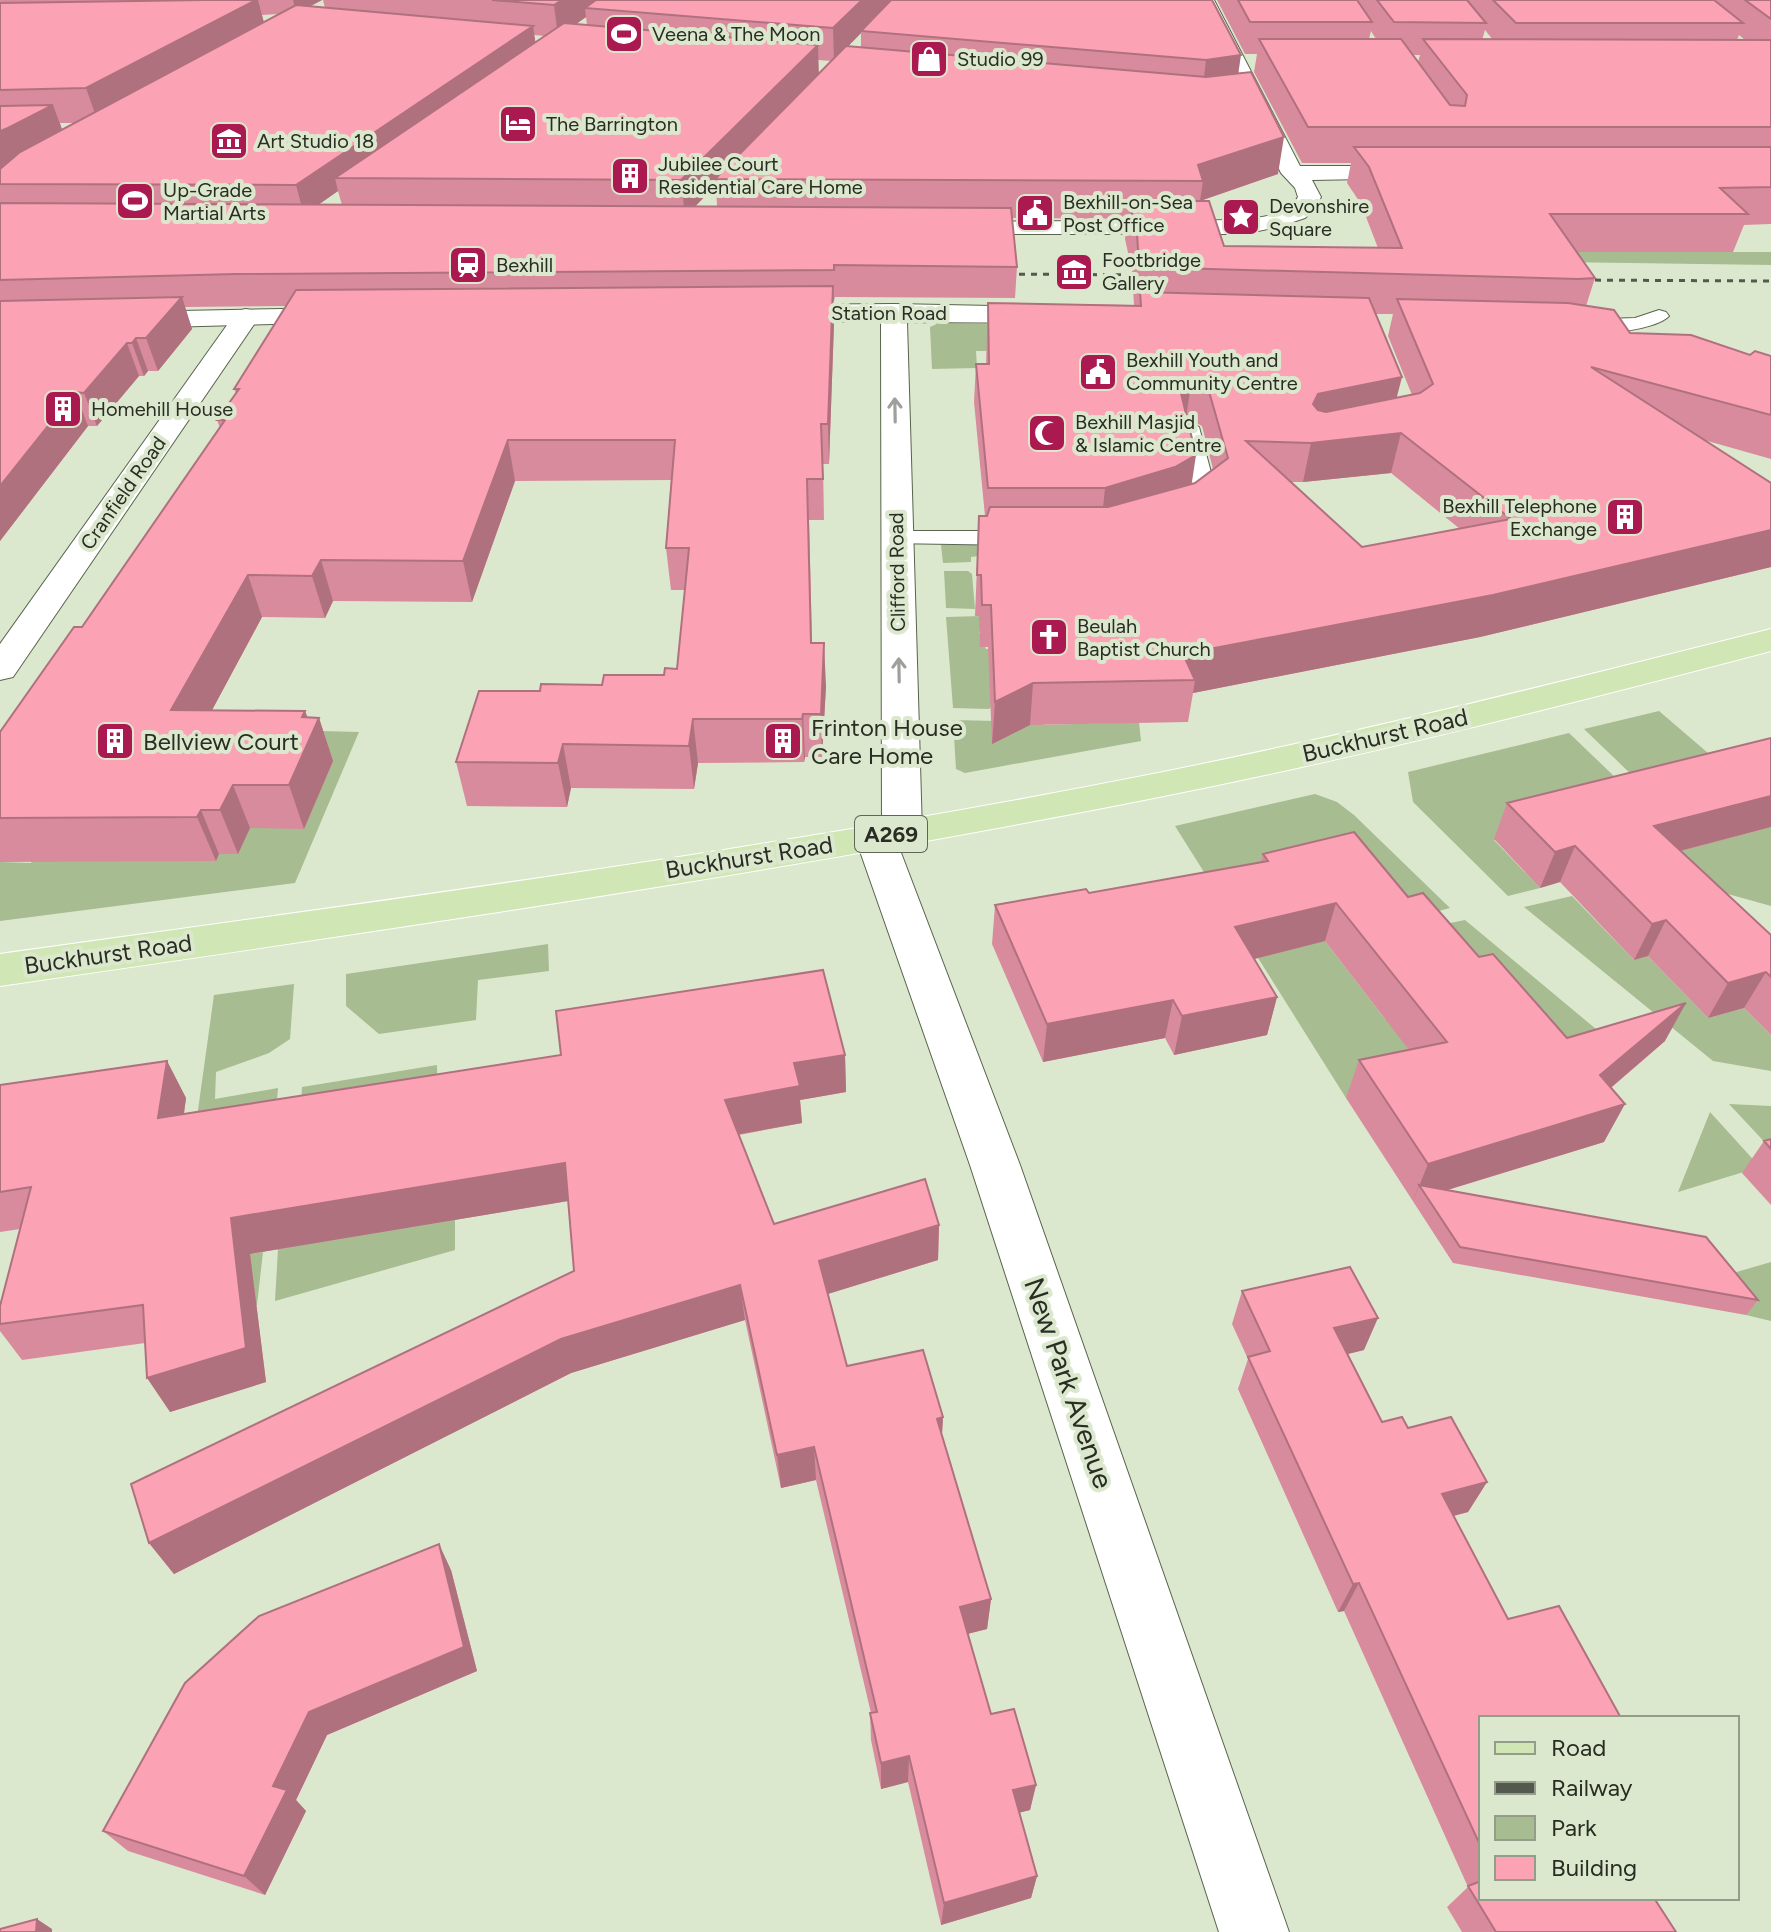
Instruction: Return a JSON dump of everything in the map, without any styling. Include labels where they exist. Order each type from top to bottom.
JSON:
[{"type":"main road","name":"Buckhurst Road","points":[[0,970],[340,921],[888,834],[1324,750],[1771,640]]},
{"type":"street","points":[[934,229],[1243,227],[1287,219],[1302,212],[1308,203],[1307,188],[1292,173],[1244,97],[1236,63],[1205,0]]},
{"type":"street","points":[[1236,63],[1262,64]]},
{"type":"street","points":[[1292,173],[1435,173]]},
{"type":"street","name":"Station Road","points":[[752,314],[894,312],[1078,316]]},
{"type":"street","name":"Clifford Road","points":[[888,834],[897,538],[894,312]]},
{"type":"street","points":[[108,320],[367,316]]},
{"type":"street","name":"Cranfield Road","points":[[0,669],[246,317]]},
{"type":"street","points":[[1557,329],[1596,333],[1646,344]]},
{"type":"street","name":"New Park Avenue","points":[[888,834],[995,1165],[1254,1932]]},
{"type":"lane","points":[[1557,329],[1589,323],[1638,324],[1659,316]]},
{"type":"lane","points":[[1164,520],[1206,499],[1188,427]]},
{"type":"lane","points":[[897,538],[1055,538]]},
{"type":"green space","points":[[1570,252],[1771,252],[1771,265],[1480,261]]},
{"type":"green space","points":[[939,323],[1017,325],[1018,351],[976,351],[977,368],[932,369],[930,327]]},
{"type":"green space","points":[[941,545],[1064,545],[971,557],[971,562],[943,563]]},
{"type":"green space","points":[[944,571],[968,571],[972,574],[975,609],[946,608]]},
{"type":"green space","points":[[982,616],[983,629],[979,632],[986,649],[990,649],[993,705],[989,709],[953,708],[946,617]]},
{"type":"green space","points":[[1659,711],[1771,807],[1656,798],[1584,729]]},
{"type":"green space","points":[[953,720],[1042,722],[1043,725],[1139,722],[1141,741],[965,773],[956,769]]},
{"type":"green space","points":[[203,728],[359,732],[295,883],[0,921],[0,862],[31,863],[38,851]]},
{"type":"green space","points":[[1569,733],[1641,802],[1494,840],[1540,888],[1508,896],[1413,802],[1408,772]]},
{"type":"green space","points":[[1315,794],[1337,802],[1354,815],[1450,908],[1325,941],[1385,1019],[1397,1016],[1448,1082],[1346,1098],[1175,826]]},
{"type":"green space","points":[[1771,827],[1771,906],[1624,865]]},
{"type":"green space","points":[[1572,896],[1634,960],[1648,956],[1708,1018],[1744,1008],[1771,1035],[1771,1071],[1713,1061],[1524,907]]},
{"type":"green space","points":[[1465,920],[1608,1039],[1532,1056],[1410,931]]},
{"type":"green space","points":[[548,944],[549,971],[478,980],[476,1020],[379,1034],[346,1006],[346,974]]},
{"type":"green space","points":[[294,984],[290,1039],[269,1053],[216,1072],[215,1099],[278,1088],[274,1139],[190,1264],[263,1252],[257,1305],[168,1326],[214,995]]},
{"type":"green space","points":[[437,1065],[438,1113],[299,1136],[302,1087]]},
{"type":"green space","points":[[1729,1104],[1771,1106],[1771,1149]]},
{"type":"green space","points":[[1710,1112],[1760,1167],[1678,1192]]},
{"type":"green space","points":[[455,1219],[455,1250],[275,1301],[278,1249]]},
{"type":"green space","points":[[1771,1262],[1771,1321],[1746,1315],[1716,1278]]},
{"type":"building","points":[[256,0],[86,88],[0,90],[0,3]]},
{"type":"building","points":[[492,0],[562,0],[554,5]]},
{"type":"building","points":[[596,0],[862,0],[833,28],[585,8]]},
{"type":"building","points":[[891,0],[1212,0],[1241,55],[1206,60],[861,31]]},
{"type":"building","points":[[1238,0],[1357,0],[1372,22],[1250,22]]},
{"type":"building","points":[[1377,0],[1467,0],[1486,23],[1394,22]]},
{"type":"building","points":[[1493,0],[1714,0],[1743,23],[1516,23]]},
{"type":"building","points":[[1745,0],[1771,0],[1771,19]]},
{"type":"building","points":[[296,5],[533,26],[296,185],[0,184],[0,169],[20,152]]},
{"type":"building","points":[[564,23],[818,45],[681,180],[335,178]]},
{"type":"building","points":[[1259,39],[1401,39],[1450,105],[1465,106],[1467,95],[1423,39],[1771,40],[1771,127],[1308,127]]},
{"type":"building","points":[[846,46],[1206,77],[1251,72],[1284,137],[1198,165],[1203,181],[715,179]]},
{"type":"building","points":[[53,105],[8,128],[0,131],[0,106]]},
{"type":"building","points":[[1354,147],[1771,147],[1771,187],[1720,188],[1748,214],[1550,214],[1595,278],[1139,267],[1137,233],[1129,201],[1209,201],[1224,246],[1402,248],[1369,167]]},
{"type":"building","points":[[0,203],[1011,208],[1017,267],[834,265],[834,270],[236,274],[0,280]]},
{"type":"building","points":[[833,286],[828,424],[821,424],[823,479],[807,479],[811,643],[824,643],[821,714],[803,714],[802,719],[693,719],[689,746],[563,744],[558,763],[456,762],[479,691],[540,691],[541,684],[602,685],[604,675],[664,675],[665,668],[677,669],[689,548],[666,548],[675,440],[508,440],[463,561],[321,560],[312,576],[248,575],[171,710],[305,711],[302,717],[319,718],[289,785],[233,785],[220,810],[201,810],[197,817],[0,818],[0,732],[74,627],[82,627],[225,420],[217,420],[239,389],[234,389],[296,290]]},
{"type":"building","points":[[1140,292],[1369,298],[1402,377],[1318,394],[1313,404],[1318,410],[1326,412],[1420,393],[1433,384],[1397,299],[1568,303],[1614,310],[1630,333],[1691,335],[1750,355],[1755,351],[1771,356],[1771,415],[1591,367],[1771,483],[1771,530],[1493,595],[1183,654],[1195,680],[1033,683],[995,702],[991,605],[982,605],[981,575],[977,575],[979,516],[987,516],[990,507],[1108,507],[1195,483],[1228,458],[1208,388],[1192,379],[1180,389],[1196,455],[1175,467],[1105,488],[988,488],[976,364],[989,364],[988,303],[1141,306]],"holes":[[[1401,433],[1511,519],[1362,547],[1246,441],[1311,443]]]},
{"type":"building","points":[[182,297],[146,338],[136,338],[132,343],[127,343],[84,393],[75,392],[0,486],[0,301]]},
{"type":"building","points":[[1771,738],[1771,796],[1654,826],[1771,935],[1771,977],[1766,972],[1728,983],[1666,920],[1652,924],[1575,846],[1555,852],[1507,803]]},
{"type":"building","points":[[1354,832],[1408,897],[1423,893],[1479,957],[1493,954],[1567,1038],[1686,1003],[1600,1075],[1625,1104],[1428,1164],[1359,1060],[1447,1042],[1336,903],[1235,927],[1277,997],[1182,1016],[1173,1000],[1047,1024],[995,905],[1086,889],[1089,893],[1268,861],[1263,854]]},
{"type":"building","points":[[823,970],[845,1055],[794,1063],[800,1086],[725,1100],[774,1224],[925,1179],[939,1225],[819,1261],[847,1366],[923,1350],[943,1417],[937,1419],[991,1599],[960,1607],[991,1714],[1014,1709],[1036,1785],[1013,1790],[1037,1876],[944,1903],[909,1756],[881,1763],[870,1713],[877,1712],[814,1447],[777,1455],[740,1285],[561,1339],[149,1543],[131,1484],[574,1271],[565,1163],[231,1218],[246,1348],[147,1378],[143,1305],[0,1324],[0,1306],[31,1187],[0,1192],[0,1085],[167,1061],[158,1118],[561,1055],[556,1011]]},
{"type":"building","points":[[1419,1185],[1706,1237],[1758,1300],[1460,1247]]},
{"type":"building","points":[[1350,1267],[1378,1318],[1334,1328],[1382,1422],[1402,1417],[1408,1428],[1451,1417],[1487,1482],[1442,1494],[1508,1619],[1559,1606],[1620,1716],[1479,1716],[1479,1843],[1359,1583],[1353,1584],[1248,1357],[1270,1351],[1242,1291]]},
{"type":"building","points":[[439,1544],[464,1647],[309,1712],[273,1786],[287,1790],[244,1876],[103,1831],[185,1683],[259,1616]]},
{"type":"building","points":[[1479,1882],[1479,1900],[1655,1900],[1676,1932],[1496,1932],[1468,1886]]},
{"type":"building","points":[[37,1919],[36,1932],[0,1932],[0,1929]]},
{"type":"railway","points":[[995,274],[1155,275]]},
{"type":"railway","points":[[1571,280],[1771,281]]},
{"type":"place","name":"Veena & The Moon","points":[[624,34]]},
{"type":"place","name":"Studio 99","points":[[929,59]]},
{"type":"place","name":"The Barrington","points":[[518,124]]},
{"type":"place","name":"Art Studio 18","points":[[229,141]]},
{"type":"place","name":"Jubilee Court Residential Care Home","points":[[630,176]]},
{"type":"place","name":"Up-Grade Martial Arts","points":[[135,201]]},
{"type":"place","name":"Bexhill-on-Sea Post Office","points":[[1035,213]]},
{"type":"place","name":"Devonshire Square","points":[[1241,217]]},
{"type":"place","name":"Bexhill","points":[[468,265]]},
{"type":"place","name":"Footbridge Gallery","points":[[1074,272]]},
{"type":"place","name":"Bexhill Youth and Community Centre","points":[[1098,372]]},
{"type":"place","name":"Homehill House","points":[[63,409]]},
{"type":"place","name":"Bexhill Masjid & Islamic Centre","points":[[1047,433]]},
{"type":"place","name":"Bexhill Telephone Exchange","points":[[1625,517]]},
{"type":"place","name":"Beulah Baptist Church","points":[[1049,637]]},
{"type":"place","name":"Bellview Court","points":[[115,741]]},
{"type":"place","name":"Frinton House Care Home","points":[[783,741]]}]
